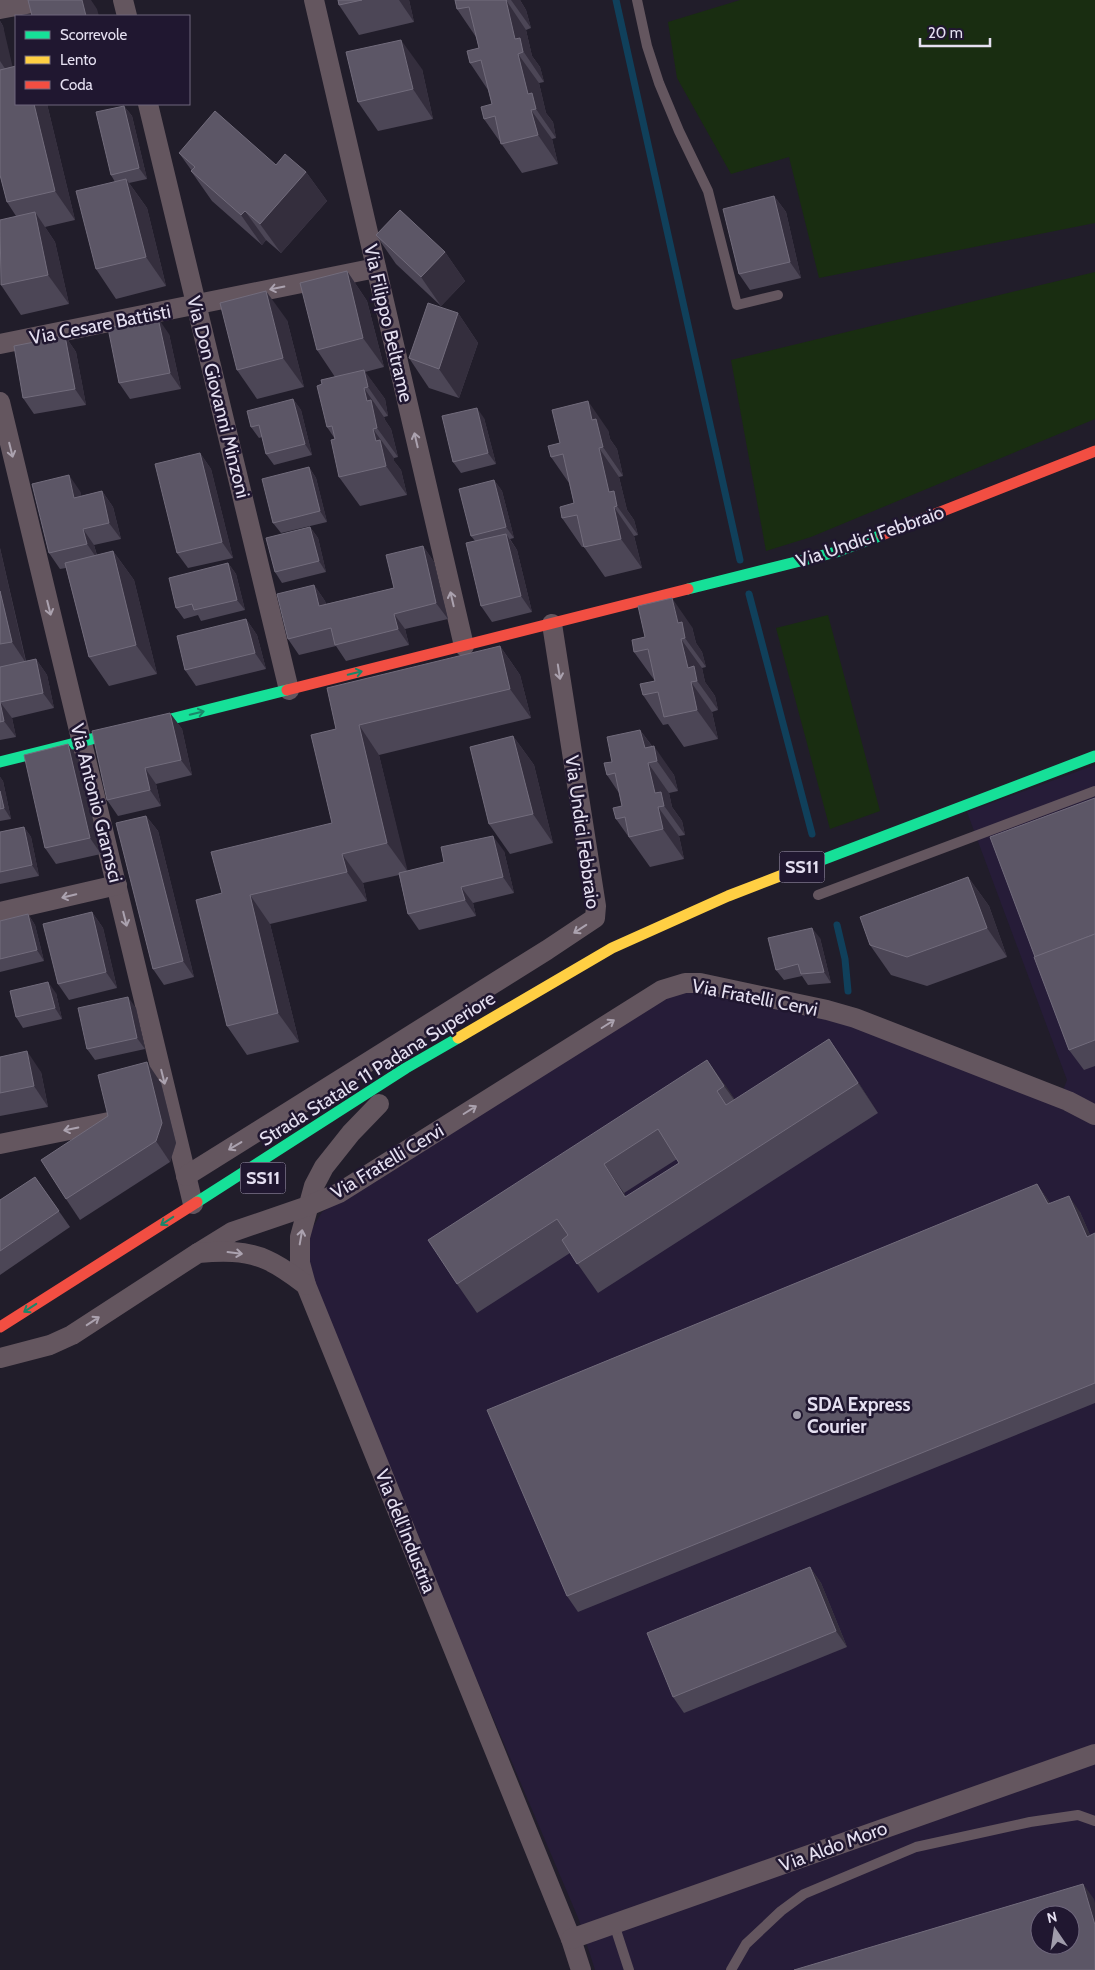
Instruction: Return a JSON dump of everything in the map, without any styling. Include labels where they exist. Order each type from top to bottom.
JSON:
[{"type":"main road","name":"Via Undici Febbraio","points":[[0,762],[851,547],[1095,451]]},
{"type":"main road","name":"Strada Statale 11 Padana Superiore","points":[[0,1327],[406,1068],[612,948],[704,906],[1095,756]]},
{"type":"main road","name":"Strada Statale 11 Padana Superiore","points":[[437,1064],[521,1001]]},
{"type":"main road","name":"Strada Statale 11 Padana Superiore","points":[[337,1131],[383,1102]]},
{"type":"street","points":[[0,10],[48,0]]},
{"type":"street","points":[[123,0],[127,15]]},
{"type":"street","name":"Via Filippo Beltrame","points":[[314,0],[464,646]]},
{"type":"street","name":"Via Don Giovanni Minzoni","points":[[148,105],[289,690]]},
{"type":"street","name":"Via Cesare Battisti","points":[[0,344],[376,268]]},
{"type":"street","name":"Via Antonio Gramsci","points":[[0,402],[193,1204]]},
{"type":"street","name":"Via Undici Febbraio","points":[[186,1176],[530,961],[595,918],[596,906],[552,624]]},
{"type":"street","points":[[0,912],[116,885]]},
{"type":"street","name":"Via Fratelli Cervi","points":[[0,1358],[50,1344],[72,1335],[232,1232],[308,1206],[339,1193],[662,990],[684,983],[700,984],[827,1010],[877,1026],[1068,1101],[1095,1115]]},
{"type":"street","name":"Via dell'Industria","points":[[383,1102],[351,1134],[324,1167],[314,1186],[300,1237],[299,1250],[306,1285],[571,1939],[581,1970]]},
{"type":"street","points":[[0,1144],[119,1120]]},
{"type":"street","points":[[198,1253],[221,1251],[258,1257],[280,1267],[306,1285]]},
{"type":"street","name":"Via Aldo Moro","points":[[571,1939],[1095,1754]]},
{"type":"lane","points":[[637,0],[647,46],[659,83],[679,131],[719,216],[737,305],[778,295]]},
{"type":"lane","points":[[818,895],[1095,791]]},
{"type":"lane","points":[[731,1970],[746,1944],[781,1911],[804,1894],[916,1847],[1030,1822],[1078,1815],[1095,1821]]},
{"type":"lane","points":[[614,1924],[629,1970]]},
{"type":"shaded area","points":[[1095,765],[1095,1970],[595,1970],[579,1920],[368,1424],[311,1284],[305,1248],[313,1227],[322,1212],[663,993],[684,986],[826,1014],[1058,1103],[1067,1080],[967,812]]},
{"type":"green space","points":[[740,0],[1095,0],[1095,223],[819,278],[789,157],[731,174],[677,78],[668,22]]},
{"type":"green space","points":[[1095,272],[1095,419],[811,537],[766,551],[731,360]]},
{"type":"green space","points":[[828,615],[880,811],[830,829],[776,628]]},
{"type":"building","points":[[28,0],[82,0],[86,15],[32,15]]},
{"type":"building","points":[[338,0],[362,0],[339,5]]},
{"type":"building","points":[[455,0],[506,0],[515,39],[520,38],[523,52],[518,54],[528,94],[532,93],[536,109],[531,110],[538,135],[501,144],[495,116],[484,119],[481,107],[492,104],[481,60],[470,63],[467,51],[479,48],[469,7],[457,9]]},
{"type":"building","points":[[401,40],[413,89],[358,102],[346,52]]},
{"type":"building","points":[[15,66],[15,105],[34,105],[55,191],[7,202],[0,175],[0,70]]},
{"type":"building","points":[[124,106],[139,168],[111,175],[96,112]]},
{"type":"building","points":[[215,111],[276,165],[285,154],[306,172],[260,224],[245,211],[241,215],[191,171],[195,167],[179,153]]},
{"type":"building","points":[[126,179],[146,257],[96,269],[76,191]]},
{"type":"building","points":[[774,196],[790,262],[739,274],[723,209]]},
{"type":"building","points":[[400,210],[445,252],[421,277],[376,235]]},
{"type":"building","points":[[35,212],[48,275],[1,285],[0,220]]},
{"type":"building","points":[[347,271],[363,338],[317,350],[300,283]]},
{"type":"building","points":[[266,291],[283,358],[237,370],[220,303]]},
{"type":"building","points":[[428,303],[458,313],[439,369],[409,358]]},
{"type":"building","points":[[158,318],[170,373],[119,383],[108,328]]},
{"type":"building","points":[[65,336],[75,389],[23,398],[14,346]]},
{"type":"building","points":[[364,370],[368,387],[364,388],[367,401],[371,400],[377,428],[373,429],[376,441],[380,440],[386,466],[339,477],[331,440],[335,439],[332,426],[327,427],[317,386],[322,384],[321,380]]},
{"type":"building","points":[[293,399],[305,444],[266,454],[259,425],[251,427],[247,411]]},
{"type":"building","points":[[588,401],[592,420],[596,419],[603,447],[599,448],[609,492],[614,491],[617,506],[614,507],[621,539],[584,547],[577,515],[562,518],[560,507],[574,503],[563,454],[551,457],[548,446],[560,443],[552,410]]},
{"type":"building","points":[[477,408],[488,453],[453,462],[442,416]]},
{"type":"building","points":[[200,453],[222,542],[177,553],[155,464]]},
{"type":"building","points":[[309,467],[320,511],[273,523],[262,479]]},
{"type":"building","points":[[69,475],[74,498],[102,491],[109,523],[83,529],[87,544],[49,553],[32,484]]},
{"type":"building","points":[[494,480],[506,527],[471,536],[459,489]]},
{"type":"building","points":[[310,527],[319,561],[275,572],[266,538]]},
{"type":"building","points":[[506,534],[521,596],[481,606],[466,543]]},
{"type":"building","points":[[423,546],[436,603],[394,614],[398,629],[335,645],[331,628],[288,639],[277,594],[314,585],[319,606],[394,588],[386,555]]},
{"type":"building","points":[[113,551],[136,645],[89,657],[65,563]]},
{"type":"building","points":[[228,563],[237,600],[194,610],[192,604],[176,608],[169,578]]},
{"type":"building","points":[[0,591],[12,642],[0,644]]},
{"type":"building","points":[[672,598],[678,623],[682,622],[685,638],[681,639],[688,668],[694,666],[697,681],[691,682],[697,710],[664,717],[658,692],[643,695],[640,684],[655,681],[648,649],[634,652],[632,640],[645,637],[638,606]]},
{"type":"building","points":[[246,619],[255,653],[185,670],[177,636]]},
{"type":"building","points":[[500,646],[510,689],[359,725],[387,843],[342,854],[347,872],[250,895],[278,1013],[227,1026],[196,900],[222,893],[211,852],[332,823],[311,735],[336,729],[327,688]]},
{"type":"building","points":[[36,659],[43,693],[0,702],[0,667]]},
{"type":"building","points":[[0,702],[4,721],[0,722]]},
{"type":"building","points":[[170,713],[181,760],[145,768],[150,790],[107,800],[92,731]]},
{"type":"building","points":[[640,730],[645,748],[654,746],[657,761],[648,763],[655,793],[661,792],[664,806],[658,807],[663,829],[629,837],[625,817],[616,819],[613,808],[622,806],[615,773],[607,775],[604,763],[612,762],[607,737]]},
{"type":"building","points":[[513,736],[533,814],[489,824],[470,747]]},
{"type":"building","points":[[68,744],[90,838],[45,848],[24,755]]},
{"type":"building","points":[[0,791],[4,808],[0,809]]},
{"type":"building","points":[[1095,798],[1095,934],[1035,957],[990,837]]},
{"type":"building","points":[[146,816],[183,961],[153,969],[116,823]]},
{"type":"building","points":[[24,827],[32,865],[0,872],[0,832]]},
{"type":"building","points":[[493,836],[503,877],[461,887],[465,900],[408,914],[399,873],[444,862],[441,847]]},
{"type":"building","points":[[968,877],[987,928],[907,957],[870,945],[860,917]]},
{"type":"building","points":[[92,912],[106,972],[58,984],[43,924]]},
{"type":"building","points":[[28,914],[37,950],[0,959],[0,921]]},
{"type":"building","points":[[812,928],[824,972],[801,974],[798,964],[776,970],[768,938]]},
{"type":"building","points":[[1095,934],[1095,1040],[1069,1050],[1034,957]]},
{"type":"building","points":[[48,982],[55,1008],[16,1017],[10,991]]},
{"type":"building","points":[[128,997],[137,1038],[87,1049],[78,1008]]},
{"type":"building","points":[[829,1039],[858,1083],[577,1264],[562,1240],[568,1235],[557,1219],[457,1284],[428,1240],[707,1060],[724,1086],[717,1091],[726,1105]],"holes":[[[658,1129],[679,1163],[625,1197],[604,1164]]]},
{"type":"building","points":[[27,1051],[34,1086],[0,1093],[0,1057]]},
{"type":"building","points":[[147,1062],[162,1123],[156,1141],[66,1199],[41,1160],[108,1116],[98,1075]]},
{"type":"building","points":[[35,1177],[59,1211],[0,1251],[0,1200]]},
{"type":"building","name":"SDA Express Courier","points":[[1037,1184],[1048,1204],[1069,1196],[1087,1237],[1095,1233],[1095,1383],[567,1596],[487,1410]]},
{"type":"building","points":[[810,1567],[836,1631],[673,1697],[647,1633]]},
{"type":"building","points":[[1083,1884],[1095,1925],[1095,1970],[794,1970]]},
{"type":"waterway","points":[[616,0],[740,560]]},
{"type":"waterway","points":[[749,594],[812,834]]},
{"type":"waterway","points":[[837,925],[845,959],[848,991]]},
{"type":"traffic: fast","points":[[688,589],[836,552],[882,535]]},
{"type":"traffic: fast","points":[[0,762],[287,690]]},
{"type":"traffic: fast","points":[[798,869],[1095,756]]},
{"type":"traffic: fast","points":[[197,1202],[406,1068],[458,1038]]},
{"type":"traffic: slow","points":[[458,1038],[612,948],[728,896],[798,869]]},
{"type":"traffic: jam","points":[[882,535],[1095,451]]},
{"type":"traffic: jam","points":[[287,690],[688,589]]},
{"type":"traffic: jam","points":[[0,1327],[197,1202]]},
{"type":"place","name":"SDA Express Courier","points":[[797,1415]]}]
